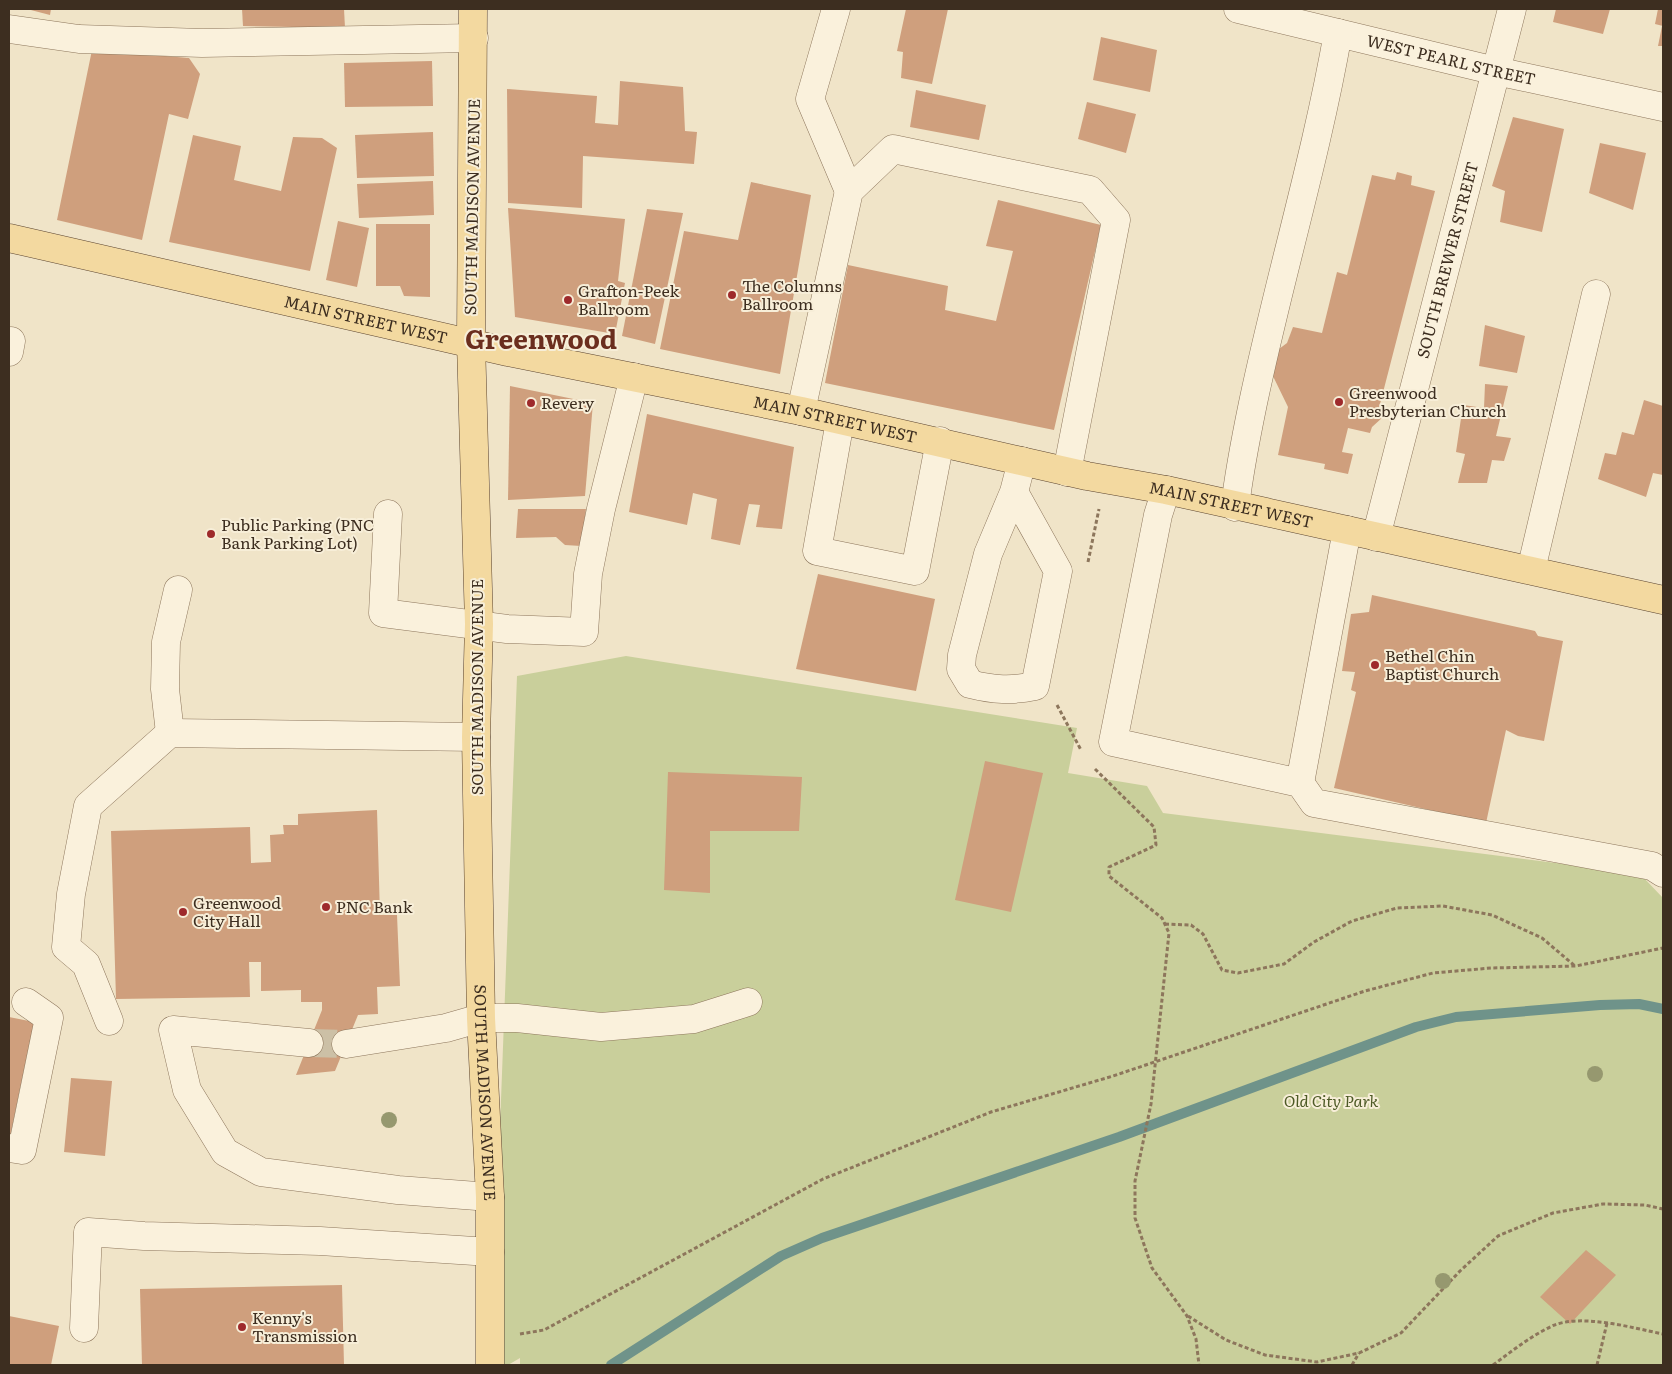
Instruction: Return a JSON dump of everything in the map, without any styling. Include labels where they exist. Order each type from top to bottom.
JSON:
[{"type":"main road","name":"SOUTH MADISON AVENUE","points":[[474,9],[471,342],[479,624],[476,736],[481,1018],[490,1197],[490,1353]]},
{"type":"main road","name":"MAIN STREET WEST","points":[[9,238],[471,342],[508,352],[801,411],[1067,472],[1166,490],[1234,507],[1376,536],[1663,600]]},
{"type":"street","points":[[836,9],[810,99],[849,191]]},
{"type":"street","name":"WEST PEARL STREET","points":[[1238,9],[1496,71],[1663,107]]},
{"type":"street","name":"SOUTH BREWER STREET","points":[[1376,536],[1512,9]]},
{"type":"street","points":[[9,29],[79,39],[202,43],[474,38]]},
{"type":"street","points":[[1234,507],[1263,357],[1302,199],[1338,33]]},
{"type":"street","points":[[801,411],[849,191],[893,149],[1090,190],[1116,220],[1067,472]]},
{"type":"street","points":[[1531,570],[1596,294]]},
{"type":"street","points":[[388,514],[383,613],[507,629],[584,632],[588,574],[601,509],[634,376]]},
{"type":"street","points":[[840,421],[817,551],[915,571],[940,442]]},
{"type":"street","points":[[1014,492],[1058,571],[1035,686],[1010,691],[991,690],[970,684],[961,669],[962,655],[988,554],[1014,492],[1022,462]]},
{"type":"street","points":[[1166,490],[1158,515],[1113,742],[1300,783],[1314,803],[1652,866],[1663,872]]},
{"type":"street","points":[[1300,783],[1347,530]]},
{"type":"street","points":[[170,733],[165,689],[166,642],[178,590]]},
{"type":"street","points":[[109,1021],[86,964],[66,946],[71,894],[88,806],[118,777],[170,733],[476,736]]},
{"type":"street","points":[[9,1148],[22,1150],[49,1018],[26,1002]]},
{"type":"street","points":[[346,1044],[446,1028],[481,1018],[517,1018],[601,1027],[694,1019],[748,1002]]},
{"type":"street","points":[[309,1043],[173,1030],[187,1090],[225,1152],[261,1172],[398,1190],[490,1197]]},
{"type":"street","points":[[84,1328],[88,1232],[144,1236],[320,1241],[490,1252]]},
{"type":"path","points":[[1057,706],[1083,754]]},
{"type":"path","points":[[1094,768],[1154,827],[1156,845],[1109,867],[1108,876],[1162,918],[1169,933],[1151,1104],[1135,1181],[1135,1218],[1152,1268],[1188,1316],[1196,1339],[1199,1365]]},
{"type":"path","points":[[1165,924],[1191,925],[1203,934],[1222,970],[1238,973],[1284,964],[1314,942],[1352,920],[1397,908],[1443,906],[1492,914],[1542,938],[1576,966]]},
{"type":"path","points":[[490,1353],[544,1330],[823,1179],[991,1112],[1156,1062],[1365,991],[1433,973],[1491,968],[1595,964],[1663,948]]},
{"type":"path","points":[[1188,1316],[1226,1340],[1265,1355],[1317,1362],[1359,1354],[1401,1333],[1460,1271],[1498,1236],[1553,1213],[1603,1204],[1644,1205],[1663,1209]]},
{"type":"path","points":[[1494,1365],[1518,1347],[1554,1326],[1595,1320],[1663,1334]]},
{"type":"path","points":[[1597,1365],[1607,1323]]},
{"type":"path","points":[[1352,1365],[1359,1354]]},
{"type":"green space","name":"Old City Park","points":[[626,656],[1077,728],[1068,773],[1147,786],[1163,813],[1611,870],[1642,876],[1663,898],[1663,1365],[520,1365],[520,1358],[508,1365],[491,1365],[517,676]]},
{"type":"building","points":[[27,9],[51,9],[50,15]]},
{"type":"building","points":[[242,9],[344,9],[345,28],[243,26]]},
{"type":"building","points":[[906,9],[948,9],[932,84],[901,78],[903,52],[897,51]]},
{"type":"building","points":[[1556,9],[1610,9],[1603,34],[1553,22]]},
{"type":"building","points":[[1658,9],[1663,9],[1663,26],[1655,24]]},
{"type":"building","points":[[1662,26],[1663,46],[1658,46]]},
{"type":"building","points":[[1101,37],[1157,50],[1150,92],[1093,80]]},
{"type":"building","points":[[92,50],[189,58],[200,74],[188,119],[169,114],[142,240],[57,220]]},
{"type":"building","points":[[432,61],[433,106],[345,107],[344,63]]},
{"type":"building","points":[[620,81],[683,87],[685,131],[697,132],[694,164],[583,156],[582,208],[508,203],[507,89],[597,96],[595,123],[618,125]]},
{"type":"building","points":[[916,90],[986,105],[979,140],[910,127]]},
{"type":"building","points":[[1087,102],[1136,114],[1126,153],[1078,139]]},
{"type":"building","points":[[1513,117],[1564,129],[1542,232],[1500,222],[1505,191],[1492,186]]},
{"type":"building","points":[[433,132],[434,176],[357,178],[355,135]]},
{"type":"building","points":[[193,135],[241,146],[234,180],[281,191],[293,137],[322,138],[337,148],[310,271],[169,242]]},
{"type":"building","points":[[1600,143],[1646,153],[1633,210],[1589,193]]},
{"type":"building","points":[[1397,172],[1412,176],[1411,185],[1435,191],[1379,408],[1383,417],[1372,427],[1370,433],[1348,428],[1342,452],[1353,454],[1348,474],[1324,469],[1325,464],[1278,455],[1288,407],[1271,372],[1272,361],[1279,349],[1287,343],[1293,327],[1322,333],[1337,272],[1347,275],[1372,175],[1395,180]]},
{"type":"building","points":[[433,181],[434,215],[359,218],[357,184]]},
{"type":"building","name":"The Columns Ballroom","points":[[751,182],[811,195],[780,374],[660,349],[684,231],[738,240]]},
{"type":"building","points":[[998,200],[1101,225],[1054,430],[825,383],[848,265],[948,286],[945,310],[996,321],[1013,251],[986,246]]},
{"type":"building","points":[[508,208],[625,219],[618,281],[625,283],[615,334],[515,317]]},
{"type":"building","points":[[647,209],[683,213],[655,344],[622,336]]},
{"type":"building","points":[[338,221],[369,228],[357,287],[326,280]]},
{"type":"building","points":[[376,224],[430,224],[430,297],[404,296],[400,286],[376,286]]},
{"type":"building","points":[[1485,325],[1525,336],[1517,373],[1479,366]]},
{"type":"building","points":[[1485,384],[1508,386],[1496,436],[1511,438],[1504,461],[1492,460],[1487,483],[1458,483],[1465,454],[1456,452],[1463,405],[1484,408]]},
{"type":"building","points":[[510,386],[593,403],[585,496],[508,500]]},
{"type":"building","points":[[1644,400],[1663,406],[1663,475],[1653,473],[1646,497],[1598,479],[1605,453],[1616,455],[1622,432],[1634,435]]},
{"type":"building","points":[[647,414],[794,447],[782,529],[756,527],[760,505],[749,504],[740,545],[711,539],[717,499],[693,493],[687,525],[629,512]]},
{"type":"building","points":[[518,509],[586,509],[581,546],[565,545],[556,537],[516,538]]},
{"type":"building","points":[[818,574],[935,599],[916,691],[796,669]]},
{"type":"building","points":[[1372,595],[1535,631],[1538,636],[1563,641],[1544,741],[1518,736],[1506,730],[1486,823],[1334,788],[1356,692],[1351,690],[1355,672],[1342,671],[1351,614],[1369,612]]},
{"type":"building","points":[[985,761],[1043,773],[1011,912],[955,900]]},
{"type":"building","points":[[668,772],[802,777],[799,831],[710,831],[710,893],[664,890]]},
{"type":"building","points":[[377,810],[380,915],[397,915],[400,986],[377,987],[378,1014],[358,1015],[335,1071],[296,1075],[322,1010],[322,1002],[301,1002],[301,990],[261,991],[261,962],[249,962],[250,997],[116,999],[111,831],[250,827],[251,863],[271,862],[270,835],[284,834],[283,825],[298,825],[298,814]]},
{"type":"building","points":[[9,1017],[34,1022],[10,1137],[9,1137]]},
{"type":"building","points":[[71,1078],[112,1081],[105,1156],[64,1152]]},
{"type":"building","points":[[1586,1250],[1616,1275],[1570,1324],[1540,1297]]},
{"type":"building","name":"Kenny's Transmission","points":[[342,1285],[344,1365],[142,1365],[140,1289]]},
{"type":"building","points":[[9,1316],[59,1326],[51,1365],[9,1365]]},
{"type":"waterway","points":[[611,1365],[781,1256],[822,1238],[1119,1137],[1416,1027],[1456,1017],[1600,1005],[1639,1004],[1663,1009]]},
{"type":"tunnel","points":[[309,1043],[346,1044]]},
{"type":"place","name":"The Columns Ballroom","points":[[732,295]]},
{"type":"place","name":"Grafton-Peek Ballroom","points":[[568,300]]},
{"type":"place","name":"Greenwood Presbyterian Church","points":[[1339,402]]},
{"type":"place","name":"Revery","points":[[531,403]]},
{"type":"place","name":"Public Parking (PNC Bank Parking Lot)","points":[[211,534]]},
{"type":"place","name":"Bethel Chin Baptist Church","points":[[1375,665]]},
{"type":"place","name":"PNC Bank","points":[[326,907]]},
{"type":"place","name":"Greenwood City Hall","points":[[183,912]]},
{"type":"place","name":"Kenny's Transmission","points":[[242,1327]]},
{"type":"district","name":"Greenwood","points":[[541,340]]}]
